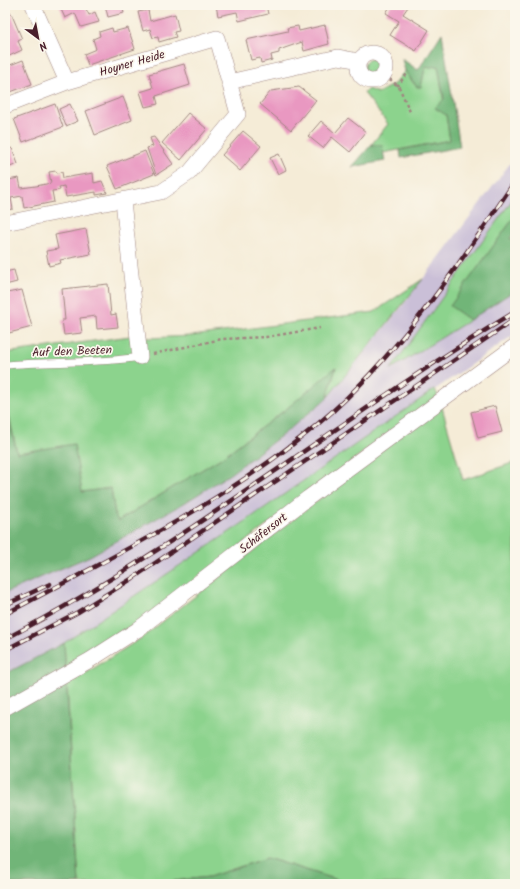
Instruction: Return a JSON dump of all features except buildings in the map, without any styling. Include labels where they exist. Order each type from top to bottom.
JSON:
[{"type":"street","points":[[33,5],[66,82]]},
{"type":"street","name":"Hoyner Heide","points":[[5,106],[66,82],[217,38],[238,114],[189,173],[161,192],[123,201],[5,223]]},
{"type":"street","points":[[367,53],[379,54],[387,63],[384,75],[375,81],[368,81],[359,73],[359,61],[367,53]]},
{"type":"street","points":[[229,82],[338,57],[359,61]]},
{"type":"street","points":[[123,201],[140,357]]},
{"type":"street","name":"Schäfersort","points":[[5,708],[90,660],[137,630],[290,512],[515,346]]},
{"type":"lane","name":"Auf den Beeten","points":[[5,365],[32,363],[112,362],[140,357]]},
{"type":"path","points":[[397,86],[407,74]]},
{"type":"path","points":[[384,75],[397,86],[411,114]]},
{"type":"path","points":[[140,357],[222,339],[266,337],[320,328]]},
{"type":"shaded area","points":[[515,157],[515,196],[392,368],[470,320],[515,290],[515,334],[240,525],[64,643],[5,674],[5,593],[90,556],[186,502],[234,471],[285,433],[327,398],[404,304]]},
{"type":"green space","points":[[442,33],[460,147],[401,158],[400,150],[450,140],[446,115],[435,108],[444,99],[438,66],[425,68],[421,87],[417,87],[405,71],[402,59],[418,70]]},
{"type":"green space","points":[[369,59],[375,59],[380,64],[378,73],[375,75],[369,75],[364,70],[364,64]]},
{"type":"green space","points":[[438,66],[450,140],[383,153],[382,145],[371,145],[388,124],[364,93],[368,89],[378,93],[394,84],[405,71],[414,84],[422,83],[425,67]]},
{"type":"green space","points":[[371,145],[382,145],[385,161],[352,167]]},
{"type":"green space","points":[[515,196],[515,216],[451,306],[470,320],[391,369]]},
{"type":"green space","points":[[515,216],[515,231],[510,239],[515,238],[515,290],[470,320],[450,306]]},
{"type":"green space","points":[[423,279],[327,398],[336,368],[285,410],[221,458],[118,521],[115,515],[111,488],[82,492],[17,453],[9,415],[5,412],[5,353],[145,334],[146,338],[192,336],[374,312]]},
{"type":"green space","points":[[336,367],[327,398],[285,433],[230,474],[186,502],[90,556],[5,593],[5,412],[8,415],[17,453],[74,444],[82,492],[111,488],[115,515],[118,521],[221,458],[285,410]]},
{"type":"green space","points":[[435,389],[438,396],[135,625],[66,669],[64,643],[240,525]]},
{"type":"green space","points":[[441,404],[463,480],[515,462],[515,884],[351,884],[267,858],[209,877],[148,884],[79,884],[67,685],[143,637]]},
{"type":"green space","points":[[64,643],[79,884],[5,884],[5,674]]},
{"type":"green space","points":[[267,858],[351,884],[148,884],[209,877]]},
{"type":"railway","points":[[5,614],[133,546],[216,497],[257,471],[296,442],[333,411],[384,359],[431,302],[515,181]]},
{"type":"railway","points":[[5,639],[71,603],[200,522],[388,394],[515,312]]},
{"type":"railway","points":[[5,650],[78,612],[133,578],[515,319]]},
{"type":"railway","points":[[5,605],[50,584]]}]
